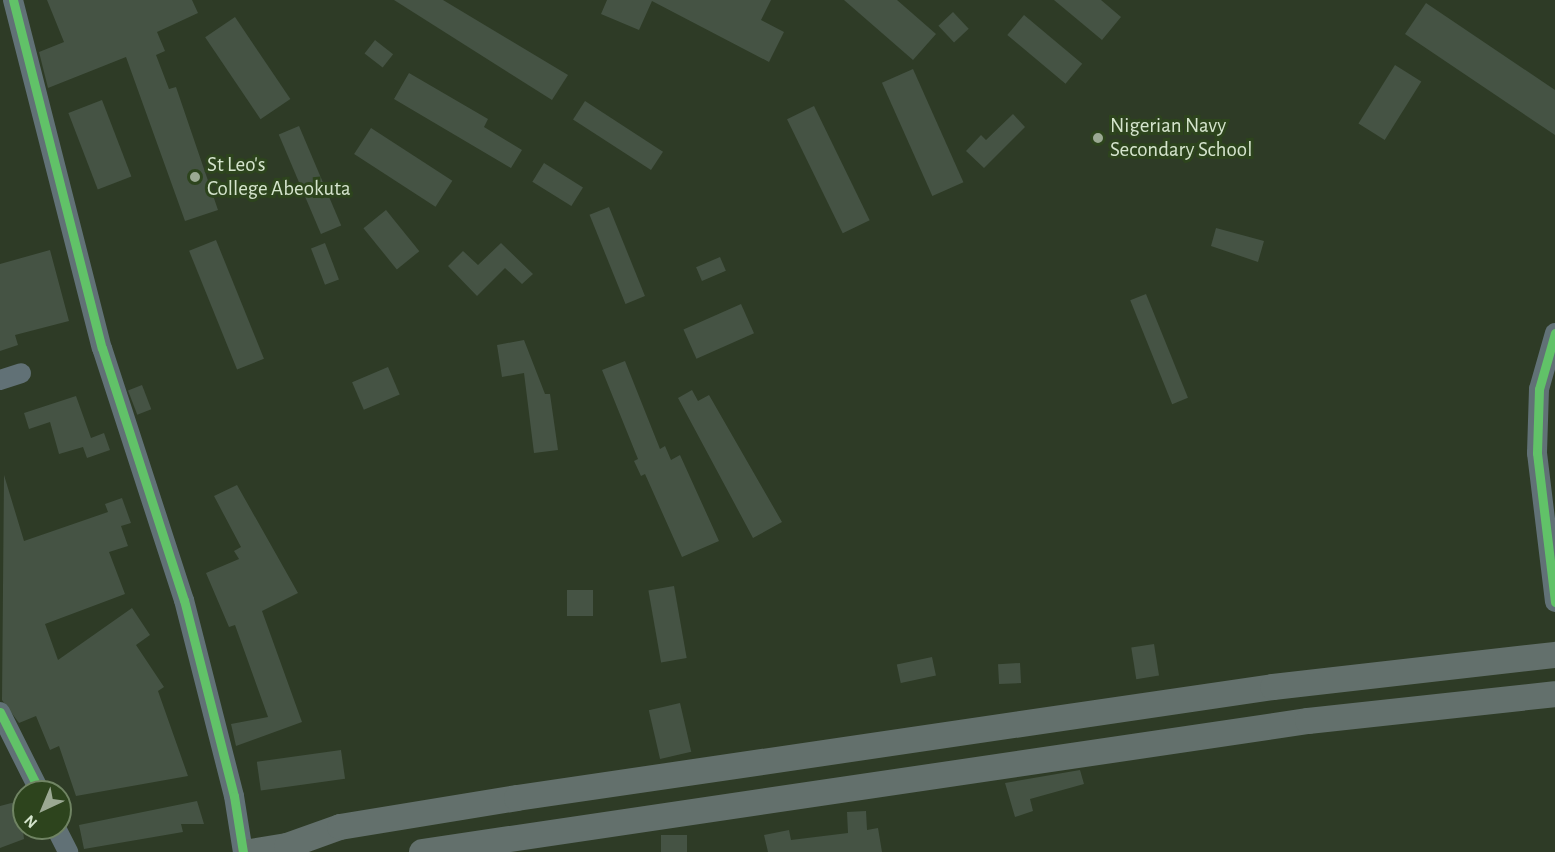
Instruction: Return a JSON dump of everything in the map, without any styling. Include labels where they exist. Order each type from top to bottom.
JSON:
[{"type":"main road","points":[[250,852],[287,846],[340,827],[1273,687],[1555,655]]},
{"type":"main road","points":[[422,852],[1308,721],[1555,694]]},
{"type":"street","points":[[13,0],[102,348],[184,600],[234,796],[243,852]]},
{"type":"street","points":[[1555,333],[1539,388],[1537,453],[1555,602]]},
{"type":"street","points":[[0,380],[21,373]]},
{"type":"street","points":[[0,712],[34,780]]},
{"type":"building","points":[[47,0],[192,0],[198,13],[157,32],[165,51],[156,55],[169,89],[176,87],[218,210],[185,221],[126,57],[48,88],[39,52],[64,42]]},
{"type":"building","points":[[394,0],[443,0],[568,75],[552,100]]},
{"type":"building","points":[[607,0],[771,0],[761,20],[784,32],[769,62],[652,1],[639,30],[601,14]]},
{"type":"building","points":[[844,0],[897,0],[936,34],[913,60]]},
{"type":"building","points":[[1054,0],[1101,0],[1121,17],[1102,40]]},
{"type":"building","points":[[1426,3],[1555,90],[1555,135],[1405,34]]},
{"type":"building","points":[[953,12],[969,29],[954,42],[938,26]]},
{"type":"building","points":[[1024,15],[1082,64],[1066,84],[1007,35]]},
{"type":"building","points":[[235,17],[290,99],[261,119],[205,37]]},
{"type":"building","points":[[375,40],[393,54],[383,68],[365,53]]},
{"type":"building","points":[[1395,65],[1421,81],[1385,140],[1358,124]]},
{"type":"building","points":[[913,69],[963,182],[932,196],[882,83]]},
{"type":"building","points":[[409,73],[488,119],[484,127],[522,150],[511,168],[394,99]]},
{"type":"building","points":[[102,100],[131,177],[98,189],[68,113]]},
{"type":"building","points":[[585,101],[663,152],[651,170],[573,119]]},
{"type":"building","points":[[814,106],[870,220],[843,233],[787,119]]},
{"type":"building","points":[[1013,114],[1025,127],[984,168],[966,151],[981,135],[986,140]]},
{"type":"building","points":[[299,126],[341,225],[321,234],[279,135]]},
{"type":"building","points":[[371,128],[452,181],[435,207],[354,154]]},
{"type":"building","points":[[544,163],[583,187],[571,206],[532,182]]},
{"type":"building","points":[[609,207],[645,296],[625,304],[590,215]]},
{"type":"building","points":[[386,210],[419,251],[397,269],[363,228]]},
{"type":"building","points":[[1216,228],[1264,241],[1258,262],[1211,246]]},
{"type":"building","points":[[216,240],[264,359],[237,370],[189,251]]},
{"type":"building","points":[[325,243],[339,279],[325,285],[311,248]]},
{"type":"building","points":[[501,243],[533,274],[522,284],[505,268],[477,296],[448,266],[463,251],[478,265]]},
{"type":"building","points":[[50,250],[69,321],[15,335],[18,345],[0,351],[0,264]]},
{"type":"building","points":[[720,257],[726,271],[702,281],[696,267]]},
{"type":"building","points":[[1146,294],[1188,398],[1172,404],[1130,300]]},
{"type":"building","points":[[741,304],[754,333],[696,359],[683,330]]},
{"type":"building","points":[[524,340],[545,394],[550,394],[558,450],[534,453],[524,373],[502,377],[497,345]]},
{"type":"building","points":[[625,361],[660,449],[665,446],[671,460],[680,455],[719,541],[682,557],[645,474],[641,476],[634,461],[638,459],[602,370]]},
{"type":"building","points":[[388,367],[400,395],[364,410],[352,382]]},
{"type":"building","points":[[142,385],[151,409],[137,415],[128,390]]},
{"type":"building","points":[[692,390],[698,401],[709,395],[782,522],[753,538],[678,398]]},
{"type":"building","points":[[76,396],[91,438],[104,433],[110,450],[87,458],[83,447],[59,454],[50,422],[29,429],[24,413]]},
{"type":"building","points":[[4,475],[24,541],[108,512],[105,504],[122,498],[131,523],[121,526],[128,546],[109,552],[125,594],[45,624],[58,660],[132,608],[150,635],[136,645],[164,687],[158,691],[188,776],[76,796],[59,746],[50,750],[36,716],[19,723],[2,700]]},
{"type":"building","points":[[237,485],[298,593],[262,611],[302,722],[236,746],[231,724],[268,717],[235,625],[229,627],[206,573],[239,559],[234,551],[241,547],[214,496]]},
{"type":"building","points":[[674,586],[687,658],[661,662],[648,591]]},
{"type":"building","points":[[567,590],[593,590],[593,616],[567,616]]},
{"type":"building","points":[[1154,644],[1159,676],[1136,679],[1131,648]]},
{"type":"building","points":[[932,657],[936,676],[901,683],[897,664]]},
{"type":"building","points":[[1020,663],[1021,683],[999,684],[998,664]]},
{"type":"building","points":[[680,703],[691,752],[660,759],[649,710]]},
{"type":"building","points":[[341,750],[345,779],[261,791],[257,762]]},
{"type":"building","points":[[1080,770],[1084,784],[1030,799],[1033,811],[1015,817],[1005,783]]},
{"type":"building","points":[[197,801],[204,824],[181,824],[183,832],[84,849],[79,825]]},
{"type":"building","points":[[12,803],[12,840],[21,840],[0,848],[0,806]]},
{"type":"building","points":[[866,811],[867,830],[878,828],[882,852],[768,852],[764,835],[789,830],[791,840],[848,833],[847,812]]},
{"type":"building","points":[[661,835],[687,835],[687,852],[661,852]]},
{"type":"cycle path","points":[[13,0],[102,348],[184,600],[234,796],[243,852]]},
{"type":"cycle path","points":[[1555,333],[1539,389],[1537,453],[1555,602]]},
{"type":"cycle path","points":[[0,712],[34,780]]},
{"type":"place","name":"Nigerian Navy Secondary School","points":[[1098,138]]},
{"type":"place","name":"St Leo's College Abeokuta","points":[[195,177]]}]
